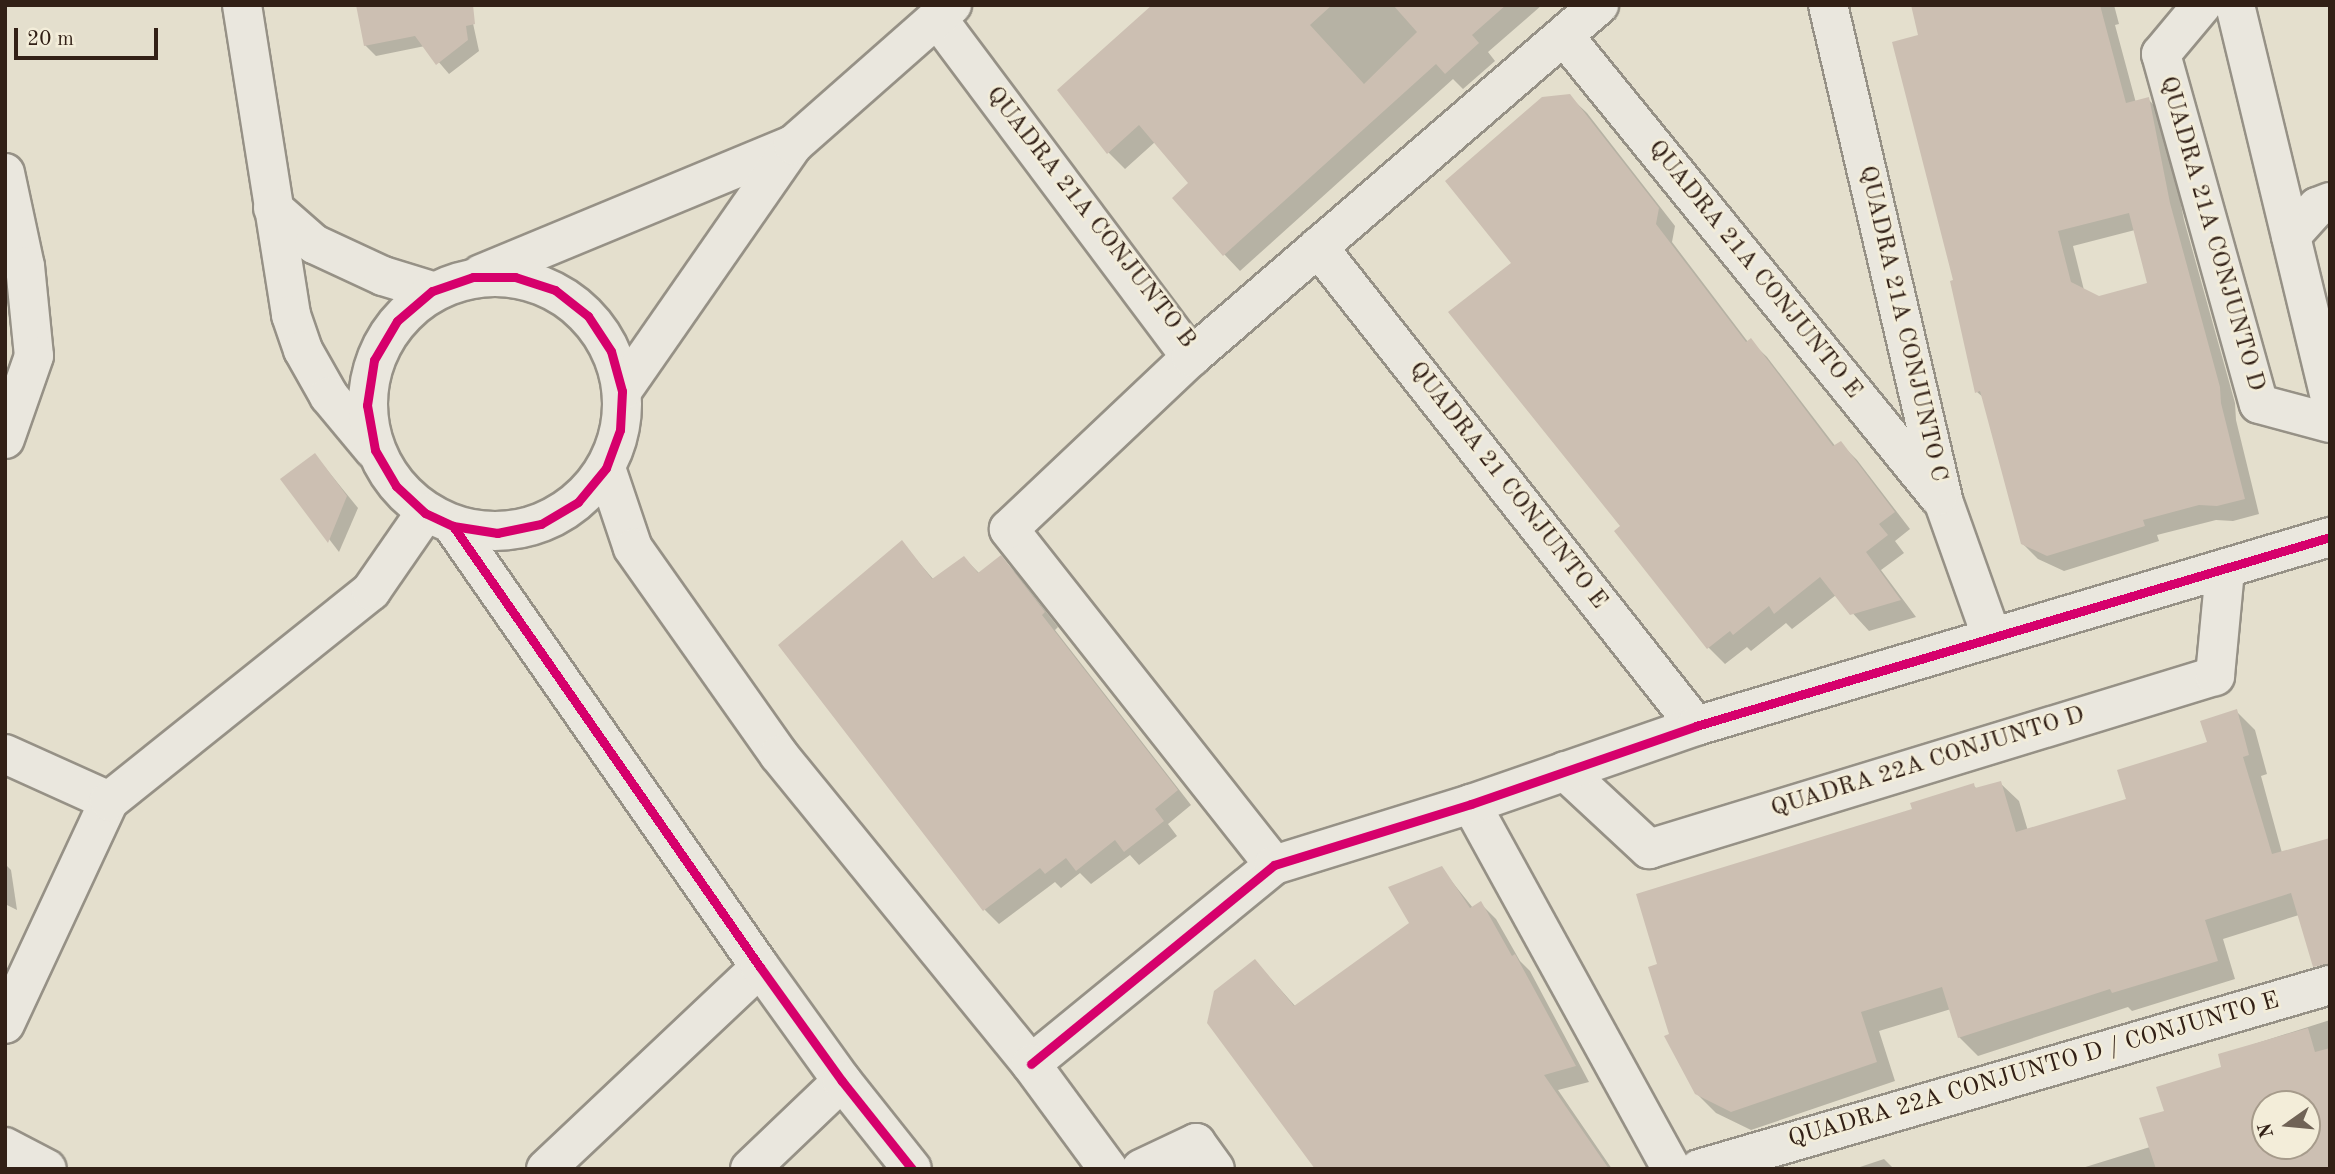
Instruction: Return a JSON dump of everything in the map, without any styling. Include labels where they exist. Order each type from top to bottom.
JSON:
[{"type":"street","points":[[242,5],[291,316],[303,350],[329,396],[375,450],[396,486],[439,519],[842,1081],[912,1169]]},
{"type":"street","points":[[1564,36],[1599,5]]},
{"type":"street","name":"QUADRA 21A CONJUNTO C","points":[[1828,5],[1944,503],[1992,638]]},
{"type":"street","name":"QUADRA 21A CONJUNTO D","points":[[2202,5],[2161,54],[2259,404],[2330,423]]},
{"type":"street","points":[[2235,5],[2330,398]]},
{"type":"street","points":[[622,391],[793,145],[945,12]]},
{"type":"street","name":"QUADRA 21A CONJUNTO B","points":[[945,12],[1191,357],[1564,36]]},
{"type":"street","name":"QUADRA 21A CONJUNTO E","points":[[1564,36],[1944,503]]},
{"type":"street","points":[[375,450],[367,405],[374,360],[397,321],[432,291],[474,277],[793,145]]},
{"type":"street","points":[[5,173],[25,266],[19,362],[5,439]]},
{"type":"street","points":[[2291,236],[2317,208],[2330,202]]},
{"type":"street","points":[[273,208],[314,244],[383,276],[432,291]]},
{"type":"street","name":"QUADRA 21 CONJUNTO E","points":[[1318,247],[1696,726]]},
{"type":"street","points":[[439,519],[497,533],[541,524],[578,502],[606,468],[620,430],[622,391],[611,351],[588,316],[555,290],[515,277],[474,277]]},
{"type":"street","points":[[1191,357],[1009,529],[1274,865]]},
{"type":"street","points":[[606,468],[633,548],[779,755],[1031,1065],[1108,1169]]},
{"type":"street","points":[[5,1024],[109,802],[370,592],[439,519]]},
{"type":"street","points":[[1031,1065],[1274,865],[1471,804],[1696,726],[2330,537]]},
{"type":"street","name":"QUADRA 22A CONJUNTO D","points":[[1565,771],[1649,849],[1741,821],[2215,676],[2225,570]]},
{"type":"street","points":[[5,754],[109,802]]},
{"type":"street","points":[[1471,804],[1672,1169]]},
{"type":"street","points":[[546,1169],[760,967]]},
{"type":"street","name":"QUADRA 22A CONJUNTO D / CONJUNTO E","points":[[1699,1169],[2330,985]]},
{"type":"street","points":[[750,1169],[842,1081]]},
{"type":"street","points":[[1141,1169],[1196,1143],[1215,1169]]},
{"type":"street","points":[[5,1147],[47,1169]]},
{"type":"building","points":[[356,5],[473,5],[475,24],[466,26],[468,40],[436,65],[415,36],[364,46]]},
{"type":"building","points":[[1152,5],[1332,5],[1310,25],[1364,84],[1417,32],[1393,5],[1506,5],[1472,35],[1479,43],[1445,74],[1436,64],[1223,256],[1172,198],[1188,183],[1139,125],[1107,154],[1057,90]]},
{"type":"building","points":[[1911,5],[2100,5],[2126,103],[2149,97],[2170,203],[2220,387],[2221,403],[2245,499],[2217,506],[2199,505],[2143,520],[2145,526],[2047,556],[2021,544],[1980,391],[1975,393],[1950,281],[1953,280],[1892,42],[1918,35]],"holes":[[[2129,213],[2147,283],[2099,296],[2071,282],[2058,231]]]},
{"type":"building","points":[[1570,94],[1659,208],[1656,224],[1746,342],[1751,338],[1833,446],[1841,441],[1895,512],[1879,524],[1888,535],[1866,552],[1901,600],[1850,615],[1820,577],[1774,614],[1769,606],[1733,635],[1730,631],[1707,649],[1614,531],[1620,526],[1448,312],[1511,263],[1445,181],[1542,97]]},
{"type":"building","points":[[315,453],[347,496],[328,543],[280,479]]},
{"type":"building","points":[[902,540],[932,579],[964,556],[978,573],[1001,555],[1045,612],[1042,615],[1178,790],[1155,809],[1164,821],[1124,852],[1115,840],[1076,871],[1066,858],[1045,874],[1040,868],[983,911],[778,645]]},
{"type":"building","points":[[2237,709],[2249,755],[2243,757],[2272,854],[2330,838],[2330,964],[2313,967],[2291,893],[2205,920],[2218,961],[2112,993],[2110,989],[1958,1038],[1942,987],[1861,1012],[1877,1062],[1731,1112],[1695,1094],[1664,1036],[1669,1034],[1648,967],[1657,964],[1636,894],[1912,809],[1910,803],[1974,783],[1975,788],[2001,781],[2016,832],[2126,799],[2117,770],[2207,742],[2200,721]]},
{"type":"building","points":[[1442,866],[1470,908],[1481,901],[1512,956],[1515,954],[1576,1066],[1544,1075],[1609,1169],[1315,1169],[1207,1023],[1214,991],[1255,959],[1294,1006],[1409,923],[1388,887]]},
{"type":"building","points":[[2308,1028],[2315,1052],[2330,1048],[2330,1169],[2156,1169],[2139,1118],[2164,1111],[2156,1087],[2221,1067],[2218,1054]]},
{"type":"cycle path","points":[[453,526],[497,533],[541,524],[578,502],[606,468],[620,430],[622,391],[611,351],[588,316],[555,290],[515,277],[473,277],[432,291],[397,321],[374,360],[367,405],[375,450],[396,486],[425,513],[453,526],[760,967],[842,1081],[912,1169]]},
{"type":"cycle path","points":[[1031,1064],[1274,865],[1471,804],[1696,726],[2330,537]]}]
